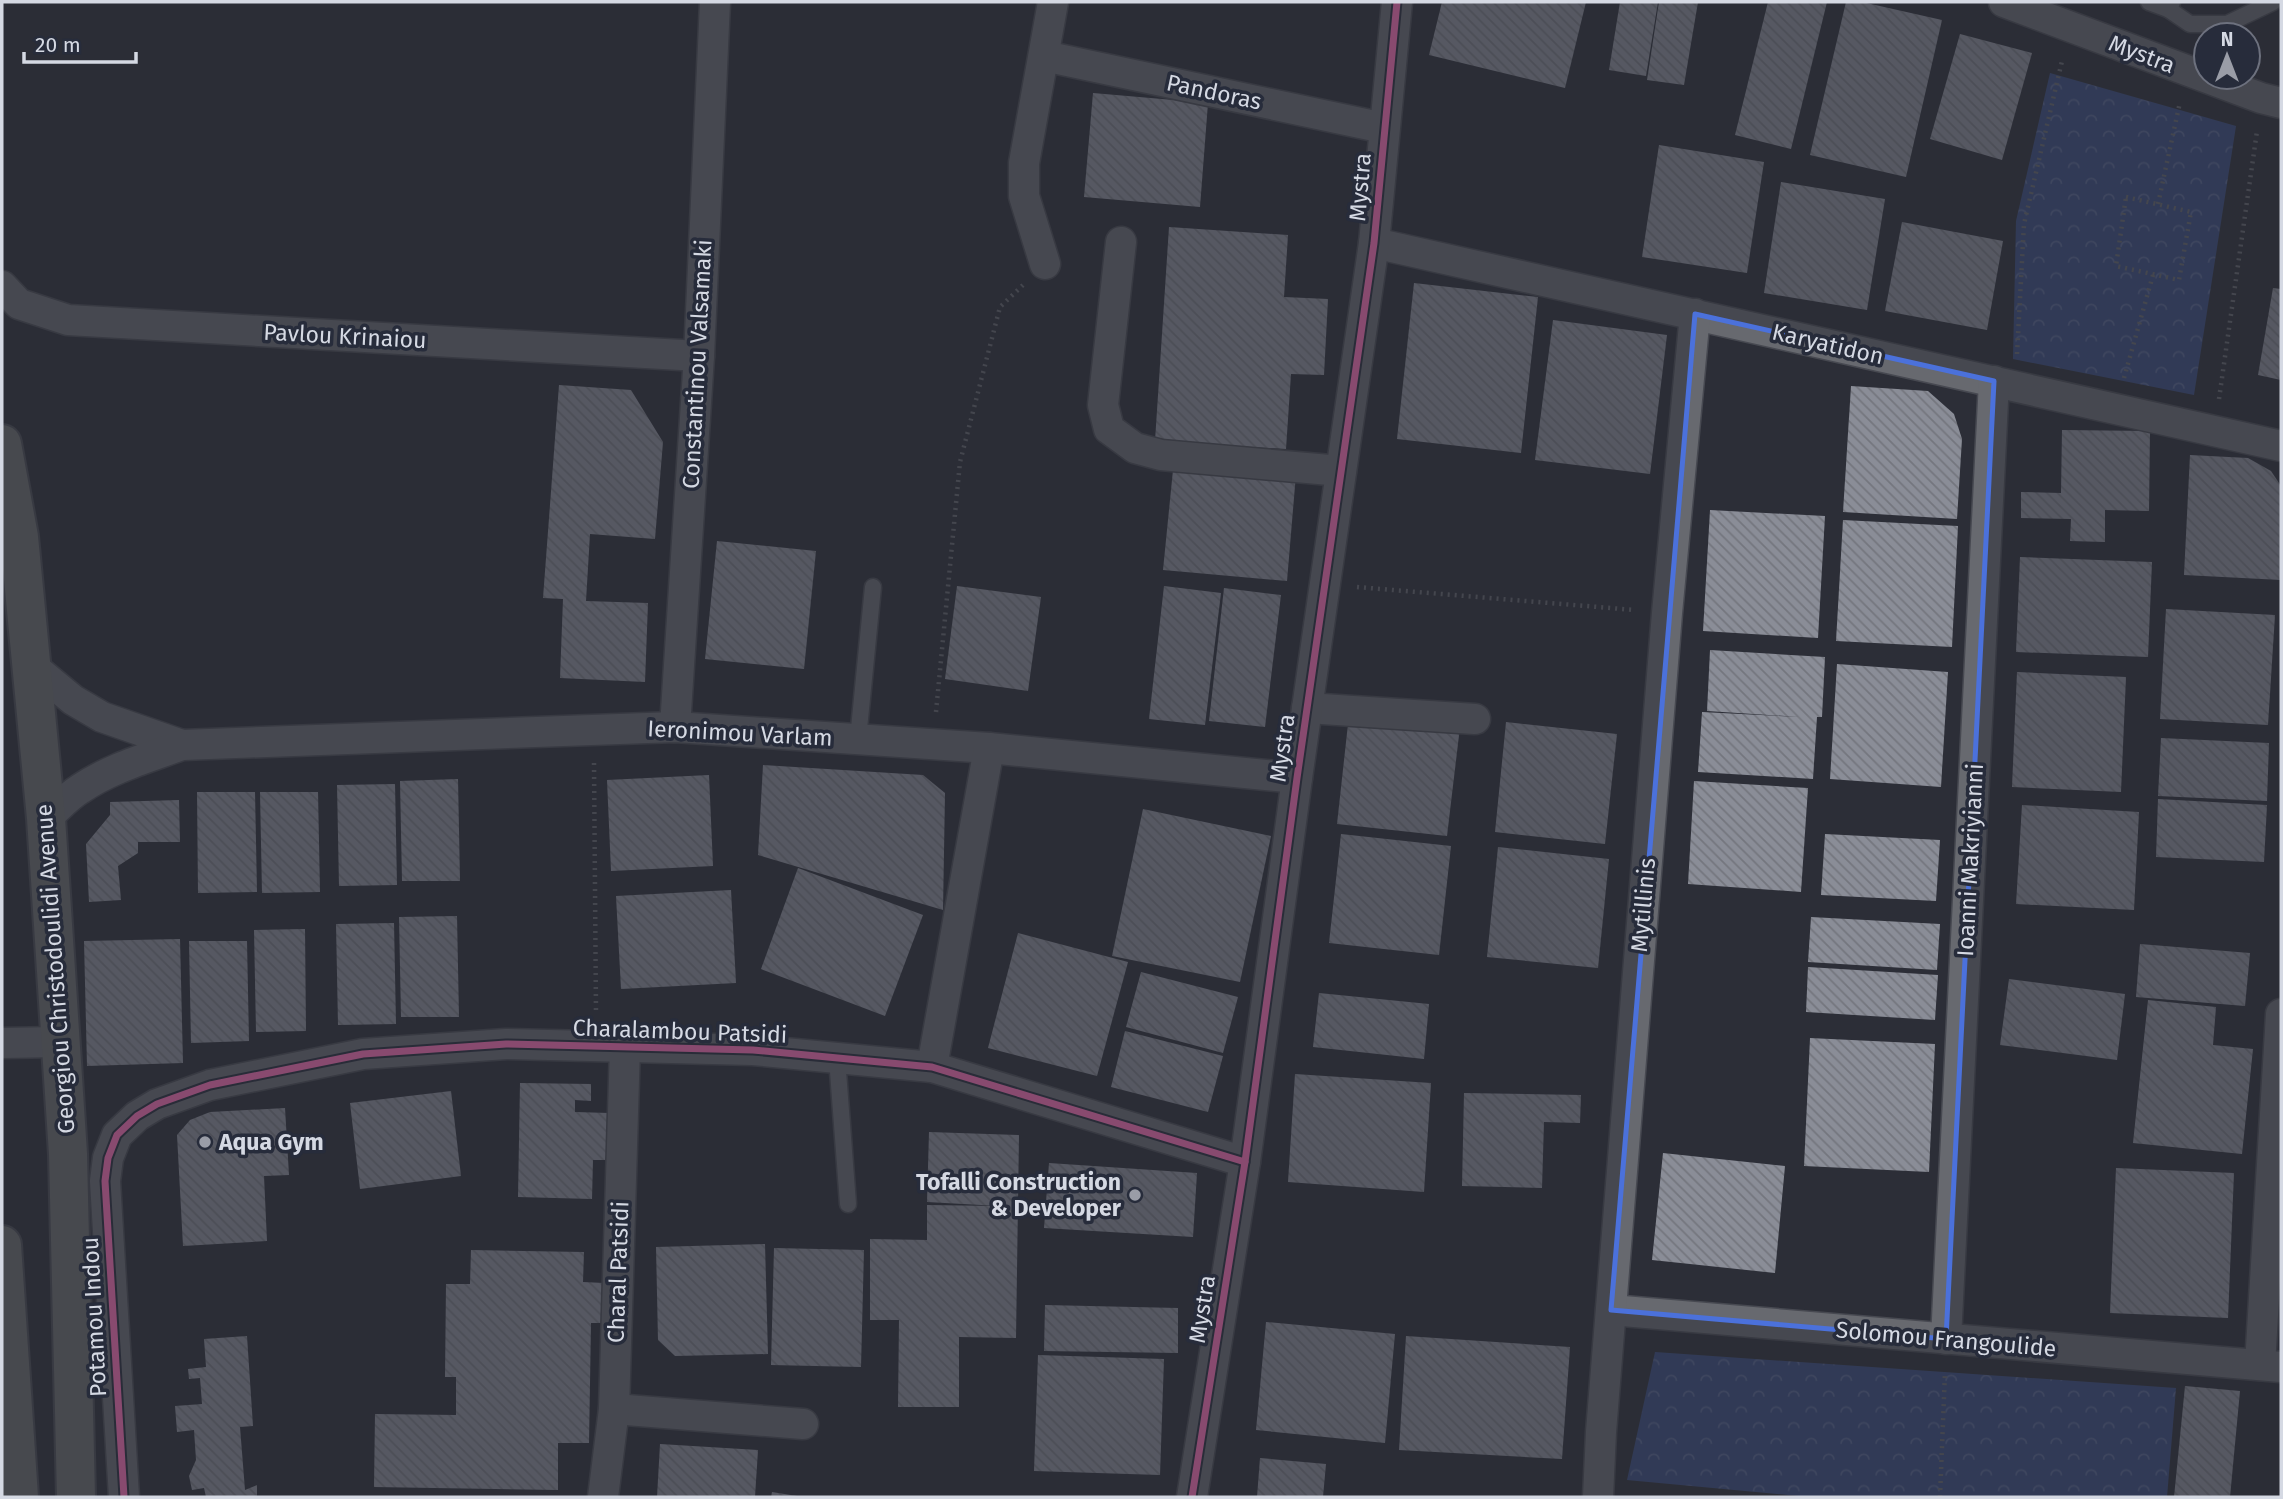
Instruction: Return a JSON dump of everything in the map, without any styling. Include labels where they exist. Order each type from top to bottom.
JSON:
[{"type":"main road","name":"Georgiou Christodoulidi Avenue","points":[[2,444],[19,537],[46,818],[68,1154],[76,1497]]},
{"type":"main road","points":[[2,1245],[19,1497]]},
{"type":"street","name":"Constantinou Valsamaki","points":[[675,727],[699,356],[715,2]]},
{"type":"street","points":[[1045,264],[1024,195],[1024,163],[1053,2]]},
{"type":"street","name":"Mystra","points":[[1192,1497],[1245,1162],[1374,243],[1397,2]]},
{"type":"street","name":"Mystra","points":[[2004,2],[2271,101]]},
{"type":"street","name":"Pandoras","points":[[1044,56],[1384,128]]},
{"type":"street","points":[[1121,242],[1103,405],[1109,429],[1135,448],[1161,455],[1341,471]]},
{"type":"street","name":"Karyatidon","points":[[1374,243],[2281,446]]},
{"type":"street","name":"Pavlou Krinaiou","points":[[2,286],[19,304],[68,320],[699,356]]},
{"type":"street","name":"Mytillinis","points":[[1598,1497],[1667,613],[1695,314]]},
{"type":"street","name":"Ioanni Makriyianni","points":[[1946,1339],[1994,381]]},
{"type":"street","name":"Ieronimou Varlam","points":[[32,666],[73,699],[102,717],[182,745]]},
{"type":"street","points":[[1307,708],[1475,719]]},
{"type":"street","name":"Ieronimou Varlam","points":[[46,818],[77,791],[103,775],[182,745],[675,727],[989,748],[1297,778]]},
{"type":"street","points":[[932,1068],[989,748]]},
{"type":"street","points":[[2270,1366],[2281,1013]]},
{"type":"street","points":[[2,1043],[60,1042]]},
{"type":"street","name":"Charalambou Patsidi","points":[[117,1135],[137,1116],[157,1104],[210,1085],[363,1054],[506,1044],[611,1046],[753,1050],[932,1068],[1245,1162]]},
{"type":"street","name":"Charal Patsidi","points":[[603,1497],[614,1409],[611,1046]]},
{"type":"street","name":"Potamou Indou","points":[[117,1135],[108,1158],[105,1181],[124,1497]]},
{"type":"street","name":"Solomou Frangoulide","points":[[1611,1310],[2270,1366]]},
{"type":"street","points":[[614,1409],[803,1424]]},
{"type":"lane","points":[[2149,2],[2170,5],[2190,24],[2227,24],[2273,2]]},
{"type":"lane","points":[[858,739],[873,587]]},
{"type":"lane","points":[[837,1058],[848,1204]]},
{"type":"path","points":[[2017,356],[2024,224],[2062,61]]},
{"type":"path","points":[[2158,204],[2181,97]]},
{"type":"path","points":[[2214,430],[2271,101]]},
{"type":"path","points":[[2126,197],[2191,212],[2179,280],[2153,275],[2116,266],[2126,197]]},
{"type":"path","points":[[932,744],[960,462],[1000,307],[1045,264]]},
{"type":"path","points":[[2121,389],[2153,275]]},
{"type":"path","points":[[1325,584],[1667,613]]},
{"type":"path","points":[[594,730],[611,1046]]},
{"type":"path","points":[[1940,1497],[1946,1339]]},
{"type":"highlighted area","points":[[1695,314],[1994,381],[1946,1339],[1611,1310]]},
{"type":"green space","points":[[2050,73],[2236,126],[2194,395],[2013,359],[2016,221]]},
{"type":"green space","points":[[1655,1352],[2176,1388],[2167,1497],[1809,1497],[1627,1480]]},
{"type":"building","points":[[1442,2],[1586,2],[1565,88],[1429,55]]},
{"type":"building","points":[[1620,2],[1658,2],[1646,76],[1609,70]]},
{"type":"building","points":[[1659,2],[1698,2],[1684,85],[1647,80]]},
{"type":"building","points":[[1768,2],[1827,2],[1791,149],[1735,135]]},
{"type":"building","points":[[1846,2],[1862,2],[1942,20],[1906,177],[1810,155]]},
{"type":"building","points":[[1960,34],[2032,53],[2002,160],[1930,139]]},
{"type":"building","points":[[1093,93],[1208,103],[1200,207],[1084,197]]},
{"type":"building","points":[[1659,145],[1764,162],[1747,273],[1642,257]]},
{"type":"building","points":[[1781,182],[1885,199],[1867,310],[1764,293]]},
{"type":"building","points":[[1902,222],[2003,241],[1987,330],[1885,311]]},
{"type":"building","points":[[1169,227],[1288,235],[1284,297],[1328,299],[1324,375],[1291,374],[1286,449],[1155,441]]},
{"type":"building","points":[[1414,283],[1538,297],[1521,453],[1397,439]]},
{"type":"building","points":[[2273,288],[2281,289],[2281,380],[2258,375]]},
{"type":"building","points":[[1553,320],[1667,335],[1650,474],[1535,460]]},
{"type":"building","points":[[559,385],[631,390],[663,442],[655,539],[590,534],[586,601],[648,603],[645,682],[560,678],[563,599],[543,598]]},
{"type":"building","points":[[1851,386],[1928,391],[1954,414],[1962,439],[1957,519],[1843,512]]},
{"type":"building","points":[[2062,430],[2150,431],[2149,511],[2105,510],[2105,542],[2070,541],[2071,519],[2021,518],[2021,492],[2061,493]]},
{"type":"building","points":[[2190,455],[2248,458],[2271,471],[2281,486],[2281,580],[2184,575]]},
{"type":"building","points":[[1174,460],[1296,474],[1287,581],[1163,570]]},
{"type":"building","points":[[1710,510],[1825,516],[1818,638],[1703,631]]},
{"type":"building","points":[[1843,520],[1958,526],[1952,647],[1836,641]]},
{"type":"building","points":[[717,541],[816,551],[804,669],[705,659]]},
{"type":"building","points":[[2020,557],[2152,562],[2148,657],[2016,652]]},
{"type":"building","points":[[957,586],[1041,597],[1028,691],[945,679]]},
{"type":"building","points":[[1164,586],[1221,593],[1205,725],[1149,719]]},
{"type":"building","points":[[1224,588],[1281,595],[1265,727],[1209,721]]},
{"type":"building","points":[[2166,609],[2275,615],[2268,725],[2160,719]]},
{"type":"building","points":[[1710,650],[1825,657],[1822,717],[1817,717],[1813,779],[1698,772],[1702,712],[1800,717],[1707,711]]},
{"type":"building","points":[[1837,664],[1948,672],[1941,787],[1830,779]]},
{"type":"building","points":[[2017,672],[2126,677],[2121,792],[2012,787]]},
{"type":"building","points":[[1349,715],[1460,727],[1447,836],[1337,824]]},
{"type":"building","points":[[1506,722],[1617,734],[1605,844],[1495,832]]},
{"type":"building","points":[[2161,738],[2269,743],[2267,801],[2158,796]]},
{"type":"building","points":[[763,765],[923,775],[945,793],[943,910],[758,855]]},
{"type":"building","points":[[709,775],[713,866],[611,871],[607,780]]},
{"type":"building","points":[[458,779],[460,881],[402,881],[400,781]]},
{"type":"building","points":[[1694,781],[1808,788],[1801,892],[1688,884]]},
{"type":"building","points":[[395,784],[397,885],[339,886],[337,785]]},
{"type":"building","points":[[197,792],[255,792],[257,892],[198,893]]},
{"type":"building","points":[[260,792],[318,792],[320,892],[262,893]]},
{"type":"building","points":[[2158,799],[2267,805],[2264,862],[2156,857]]},
{"type":"building","points":[[179,800],[180,842],[138,842],[138,853],[118,866],[121,900],[89,902],[86,844],[110,815],[110,802]]},
{"type":"building","points":[[2022,805],[2139,812],[2134,910],[2016,904]]},
{"type":"building","points":[[1143,809],[1271,836],[1240,982],[1112,956]]},
{"type":"building","points":[[1341,834],[1451,846],[1439,955],[1329,943]]},
{"type":"building","points":[[1825,834],[1940,840],[1936,901],[1821,895]]},
{"type":"building","points":[[1498,847],[1609,859],[1598,968],[1487,957]]},
{"type":"building","points":[[798,868],[923,915],[885,1016],[761,969]]},
{"type":"building","points":[[731,890],[736,983],[621,989],[616,896]]},
{"type":"building","points":[[457,916],[459,1017],[401,1017],[399,917]]},
{"type":"building","points":[[1811,917],[1940,924],[1937,970],[1808,962]]},
{"type":"building","points":[[394,923],[396,1024],[338,1025],[336,924]]},
{"type":"building","points":[[305,929],[306,1031],[256,1032],[254,930]]},
{"type":"building","points":[[1018,933],[1128,962],[1097,1076],[988,1048]]},
{"type":"building","points":[[180,939],[183,1063],[87,1066],[84,941]]},
{"type":"building","points":[[189,941],[247,941],[249,1041],[191,1043]]},
{"type":"building","points":[[2140,944],[2250,953],[2245,1006],[2136,997]]},
{"type":"building","points":[[1808,967],[1938,975],[1935,1020],[1806,1012]]},
{"type":"building","points":[[1141,972],[1238,997],[1223,1053],[1126,1027]]},
{"type":"building","points":[[2009,979],[2125,994],[2117,1060],[2000,1045]]},
{"type":"building","points":[[1319,993],[1429,1004],[1424,1059],[1313,1047]]},
{"type":"building","points":[[2148,1000],[2216,1007],[2213,1045],[2253,1049],[2242,1154],[2133,1143]]},
{"type":"building","points":[[1125,1031],[1223,1056],[1208,1112],[1111,1087]]},
{"type":"building","points":[[1810,1038],[1935,1044],[1929,1172],[1804,1166]]},
{"type":"building","points":[[1295,1074],[1431,1083],[1424,1192],[1288,1182]]},
{"type":"building","points":[[520,1083],[591,1084],[591,1101],[575,1100],[575,1112],[609,1113],[608,1160],[593,1160],[592,1199],[518,1197]]},
{"type":"building","points":[[451,1091],[461,1176],[360,1189],[350,1103]]},
{"type":"building","points":[[1464,1093],[1581,1095],[1580,1123],[1544,1122],[1542,1188],[1462,1186]]},
{"type":"building","points":[[285,1108],[289,1175],[264,1176],[267,1241],[183,1246],[177,1135],[190,1120],[210,1112]]},
{"type":"building","points":[[929,1132],[1019,1135],[1016,1338],[959,1337],[959,1407],[898,1407],[899,1320],[870,1320],[870,1239],[927,1240],[927,1205],[999,1206],[927,1202]]},
{"type":"building","points":[[1663,1153],[1785,1166],[1775,1273],[1652,1260]]},
{"type":"building","points":[[1049,1163],[1197,1173],[1193,1237],[1044,1228]]},
{"type":"building","points":[[2116,1168],[2234,1173],[2228,1318],[2110,1313]]},
{"type":"building","points":[[765,1244],[768,1354],[675,1356],[658,1340],[656,1247]]},
{"type":"building","points":[[774,1248],[864,1250],[861,1367],[771,1365]]},
{"type":"building","points":[[471,1250],[584,1252],[583,1282],[604,1283],[603,1323],[591,1323],[589,1443],[558,1443],[558,1490],[374,1487],[375,1414],[456,1415],[456,1377],[445,1377],[446,1284],[470,1284]]},
{"type":"building","points":[[1045,1305],[1178,1308],[1178,1353],[1044,1351]]},
{"type":"building","points":[[1266,1322],[1395,1334],[1385,1443],[1256,1430]]},
{"type":"building","points":[[247,1336],[253,1426],[240,1427],[245,1490],[257,1485],[257,1497],[206,1497],[204,1488],[192,1490],[189,1476],[196,1460],[194,1430],[177,1432],[175,1406],[202,1404],[200,1378],[189,1379],[188,1369],[206,1367],[204,1339]]},
{"type":"building","points":[[1406,1336],[1570,1347],[1562,1459],[1399,1450]]},
{"type":"building","points":[[1038,1355],[1164,1359],[1160,1475],[1034,1471]]},
{"type":"building","points":[[2185,1386],[2240,1391],[2230,1497],[2174,1497]]},
{"type":"building","points":[[660,1444],[758,1450],[755,1497],[657,1497]]},
{"type":"building","points":[[1260,1458],[1326,1464],[1323,1497],[1257,1497]]},
{"type":"building","points":[[772,1492],[797,1496],[797,1497],[771,1497]]},
{"type":"cycle path","points":[[1192,1497],[1245,1162],[1374,243],[1397,2]]},
{"type":"cycle path","points":[[124,1497],[105,1181],[108,1158],[117,1135],[137,1116],[157,1104],[210,1085],[363,1054],[506,1044],[753,1050],[932,1067],[1245,1162]]},
{"type":"place","name":"Aqua Gym","points":[[205,1142]]},
{"type":"place","name":"Tofalli Construction & Developer","points":[[1135,1195]]}]
